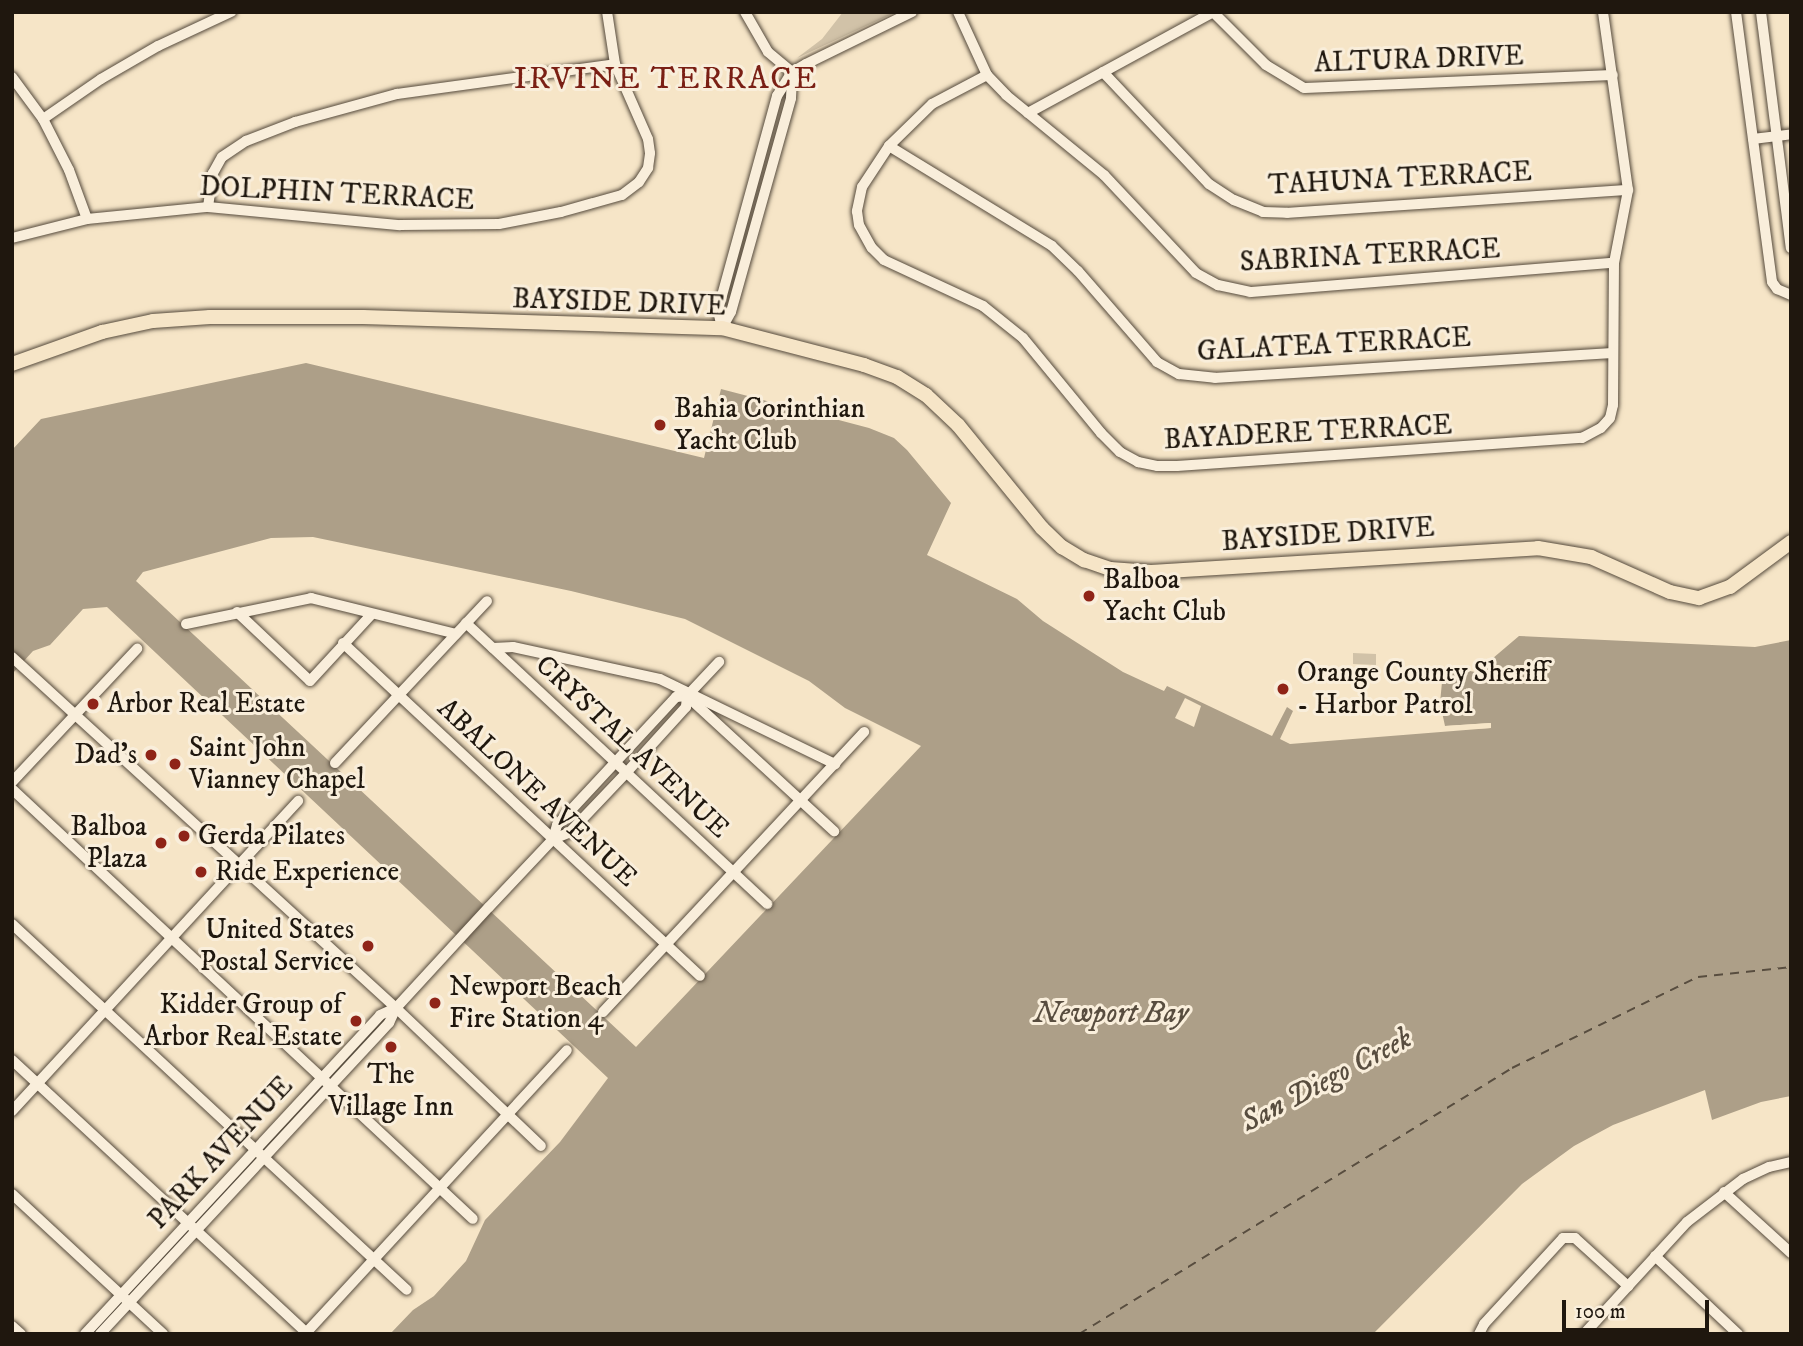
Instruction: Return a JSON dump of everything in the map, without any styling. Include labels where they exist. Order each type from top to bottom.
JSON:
[{"type":"main road","name":"BAYSIDE DRIVE","points":[[12,364],[102,332],[153,321],[210,317],[363,317],[722,328],[864,365],[897,377],[926,395],[958,425],[1042,528],[1062,547],[1084,560],[1110,569],[1151,572],[1538,548],[1591,557],[1670,592],[1699,598],[1730,587],[1791,542]]},
{"type":"street","points":[[43,119],[101,79],[158,46],[231,12]]},
{"type":"street","points":[[208,207],[213,173],[222,157],[246,141],[295,122],[397,94],[615,64],[607,12]]},
{"type":"street","points":[[745,12],[768,52],[792,72]]},
{"type":"street","points":[[792,72],[912,12]]},
{"type":"street","name":"SABRINA TERRACE","points":[[958,12],[988,75],[1028,113],[1104,175],[1196,273],[1218,285],[1250,292],[1614,263]]},
{"type":"street","points":[[1028,113],[1213,12]]},
{"type":"street","name":"ALTURA DRIVE","points":[[1213,12],[1266,65],[1304,88],[1613,75]]},
{"type":"street","points":[[1603,12],[1628,190],[1614,263],[1611,353]]},
{"type":"street","points":[[1736,12],[1772,282],[1777,289],[1791,295]]},
{"type":"street","points":[[1761,12],[1791,248]]},
{"type":"street","name":"DOLPHIN TERRACE","points":[[12,238],[87,219],[208,207],[400,225],[499,223],[561,212],[622,195],[639,181],[648,168],[650,153],[648,139],[615,64]]},
{"type":"street","points":[[722,328],[731,312],[791,98],[792,72]]},
{"type":"street","name":"TAHUNA TERRACE","points":[[1103,72],[1209,184],[1234,200],[1263,212],[1287,213],[1628,190]]},
{"type":"street","name":"BAYADERE TERRACE","points":[[988,75],[932,104],[888,146],[873,166],[859,199],[859,225],[872,248],[893,265],[965,296],[1003,321],[1023,338],[1101,433],[1121,452],[1138,462],[1177,466],[1581,438],[1601,428],[1610,418],[1613,405],[1611,353]]},
{"type":"street","points":[[12,77],[43,119],[69,170],[87,219]]},
{"type":"street","points":[[1753,139],[1791,134]]},
{"type":"street","name":"GALATEA TERRACE","points":[[888,146],[1052,246],[1078,271],[1157,362],[1179,374],[1215,378],[1611,353]]},
{"type":"street","points":[[186,624],[310,598],[456,634]]},
{"type":"street","points":[[335,763],[487,601]]},
{"type":"street","points":[[237,612],[310,681],[371,615]]},
{"type":"street","name":"CRYSTAL AVENUE","points":[[466,623],[767,904]]},
{"type":"street","name":"ABALONE AVENUE","points":[[344,643],[700,976]]},
{"type":"street","points":[[492,648],[513,647],[660,679],[835,764]]},
{"type":"street","points":[[12,782],[136,649]]},
{"type":"street","points":[[12,657],[396,1009],[541,1146]]},
{"type":"street","name":"PARK AVENUE","points":[[553,839],[557,825],[676,697],[688,694],[719,662]]},
{"type":"street","points":[[688,694],[834,831]]},
{"type":"street","name":"PARK AVENUE","points":[[85,1334],[125,1298],[259,1154],[330,1086],[389,1023],[396,1009],[458,939],[553,839],[569,833],[627,772],[686,706],[688,694]]},
{"type":"street","points":[[603,1012],[864,732]]},
{"type":"street","points":[[12,789],[473,1219]]},
{"type":"street","points":[[12,1111],[298,801]]},
{"type":"street","points":[[12,924],[407,1290]]},
{"type":"street","name":"PARK AVENUE","points":[[259,1154],[321,1078],[380,1015],[396,1009]]},
{"type":"street","points":[[12,1060],[306,1333],[567,1050]]},
{"type":"street","points":[[1584,1334],[1687,1222],[1724,1192],[1769,1167],[1791,1162]]},
{"type":"street","points":[[1724,1192],[1791,1253]]},
{"type":"street","points":[[12,1194],[163,1334]]},
{"type":"street","points":[[1482,1332],[1559,1241],[1567,1237],[1575,1238],[1628,1286]]},
{"type":"street","points":[[1655,1256],[1738,1334]]},
{"type":"street","name":"PARK AVENUE","points":[[100,1334],[125,1298]]},
{"type":"street","points":[[12,1326],[21,1334]]},
{"type":"shaded area","points":[[843,12],[896,12],[797,58],[822,39]]},
{"type":"shaded area","points":[[1353,653],[1376,654],[1376,665],[1353,664]]},
{"type":"water","name":"Newport Bay","points":[[306,363],[704,458],[721,389],[869,428],[894,438],[951,503],[927,555],[1017,599],[1043,621],[1123,672],[1164,691],[1167,686],[1272,736],[1287,707],[1293,711],[1280,739],[1290,744],[1491,728],[1490,723],[1445,726],[1440,703],[1442,682],[1451,667],[1475,672],[1479,670],[1519,636],[1755,647],[1791,640],[1791,1096],[1761,1102],[1712,1120],[1705,1090],[1613,1125],[1574,1146],[1522,1184],[1373,1334],[390,1334],[413,1310],[434,1296],[466,1261],[485,1220],[560,1142],[608,1078],[107,607],[83,609],[50,645],[33,651],[12,674],[12,450],[41,419]],"holes":[[[313,537],[571,591],[685,619],[809,681],[845,708],[921,746],[636,1047],[136,581],[143,572],[271,538]]]},
{"type":"pier","points":[[1185,698],[1201,706],[1194,727],[1175,718]]},
{"type":"pier","points":[[1491,723],[1491,728],[1430,731],[1445,726]]},
{"type":"ferry route","points":[[1079,1334],[1512,1068],[1698,977],[1791,967]]},
{"type":"place","name":"Bahia Corinthian Yacht Club","points":[[660,425]]},
{"type":"place","name":"Balboa Yacht Club","points":[[1089,596]]},
{"type":"place","name":"Orange County Sheriff - Harbor Patrol","points":[[1283,689]]},
{"type":"place","name":"Arbor Real Estate","points":[[93,704]]},
{"type":"place","name":"Dad's","points":[[151,755]]},
{"type":"place","name":"Saint John Vianney Chapel","points":[[175,764]]},
{"type":"place","name":"Gerda Pilates","points":[[184,836]]},
{"type":"place","name":"Balboa Plaza","points":[[161,843]]},
{"type":"place","name":"Ride Experience","points":[[201,872]]},
{"type":"place","name":"United States Postal Service","points":[[368,946]]},
{"type":"place","name":"Newport Beach Fire Station 4","points":[[435,1003]]},
{"type":"place","name":"Kidder Group of Arbor Real Estate","points":[[356,1021]]},
{"type":"place","name":"The Village Inn","points":[[391,1047]]},
{"type":"district","name":"IRVINE TERRACE","points":[[666,79]]},
{"type":"water label","name":"San Diego Creek","points":[[1327,1081]]}]
